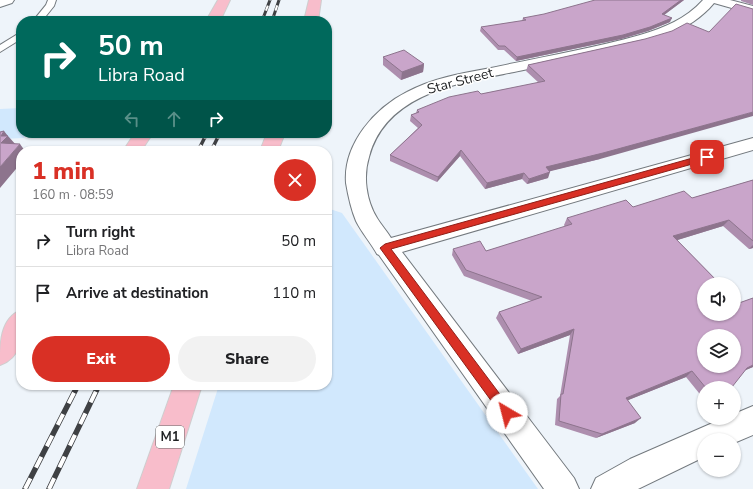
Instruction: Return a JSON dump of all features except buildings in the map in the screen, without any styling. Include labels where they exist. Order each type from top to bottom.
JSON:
[{"type":"highway","points":[[216,16],[224,0]]},
{"type":"highway","points":[[312,16],[315,0]]},
{"type":"highway","points":[[0,353],[16,329]]},
{"type":"highway","name":"M1","points":[[152,489],[186,390]]},
{"type":"street","points":[[0,3],[8,0]]},
{"type":"street","name":"Star Street","points":[[563,489],[385,248],[367,221],[360,201],[356,172],[363,146],[374,126],[391,109],[411,96],[435,86],[466,78],[614,46],[649,36],[678,26],[698,14],[710,0]]},
{"type":"street","points":[[715,0],[753,10]]},
{"type":"street","points":[[385,248],[753,144]]},
{"type":"street","points":[[724,433],[753,420]]},
{"type":"street","points":[[607,489],[641,470],[697,445]]},
{"type":"lane","points":[[41,16],[50,6],[52,0]]},
{"type":"lane","points":[[0,48],[16,38]]},
{"type":"shaded area","points":[[16,108],[16,138],[24,138],[0,139],[0,109]]},
{"type":"shaded area","points":[[332,210],[342,213],[538,489],[186,489],[217,390],[332,390]]},
{"type":"railway","points":[[264,16],[270,0]]},
{"type":"railway","points":[[274,16],[279,0]]},
{"type":"railway","points":[[200,146],[204,138]]},
{"type":"railway","points":[[214,146],[218,138]]},
{"type":"railway","points":[[25,489],[75,390]]},
{"type":"railway","points":[[49,489],[97,390]]},
{"type":"route","points":[[507,413],[385,248],[707,157]]}]
